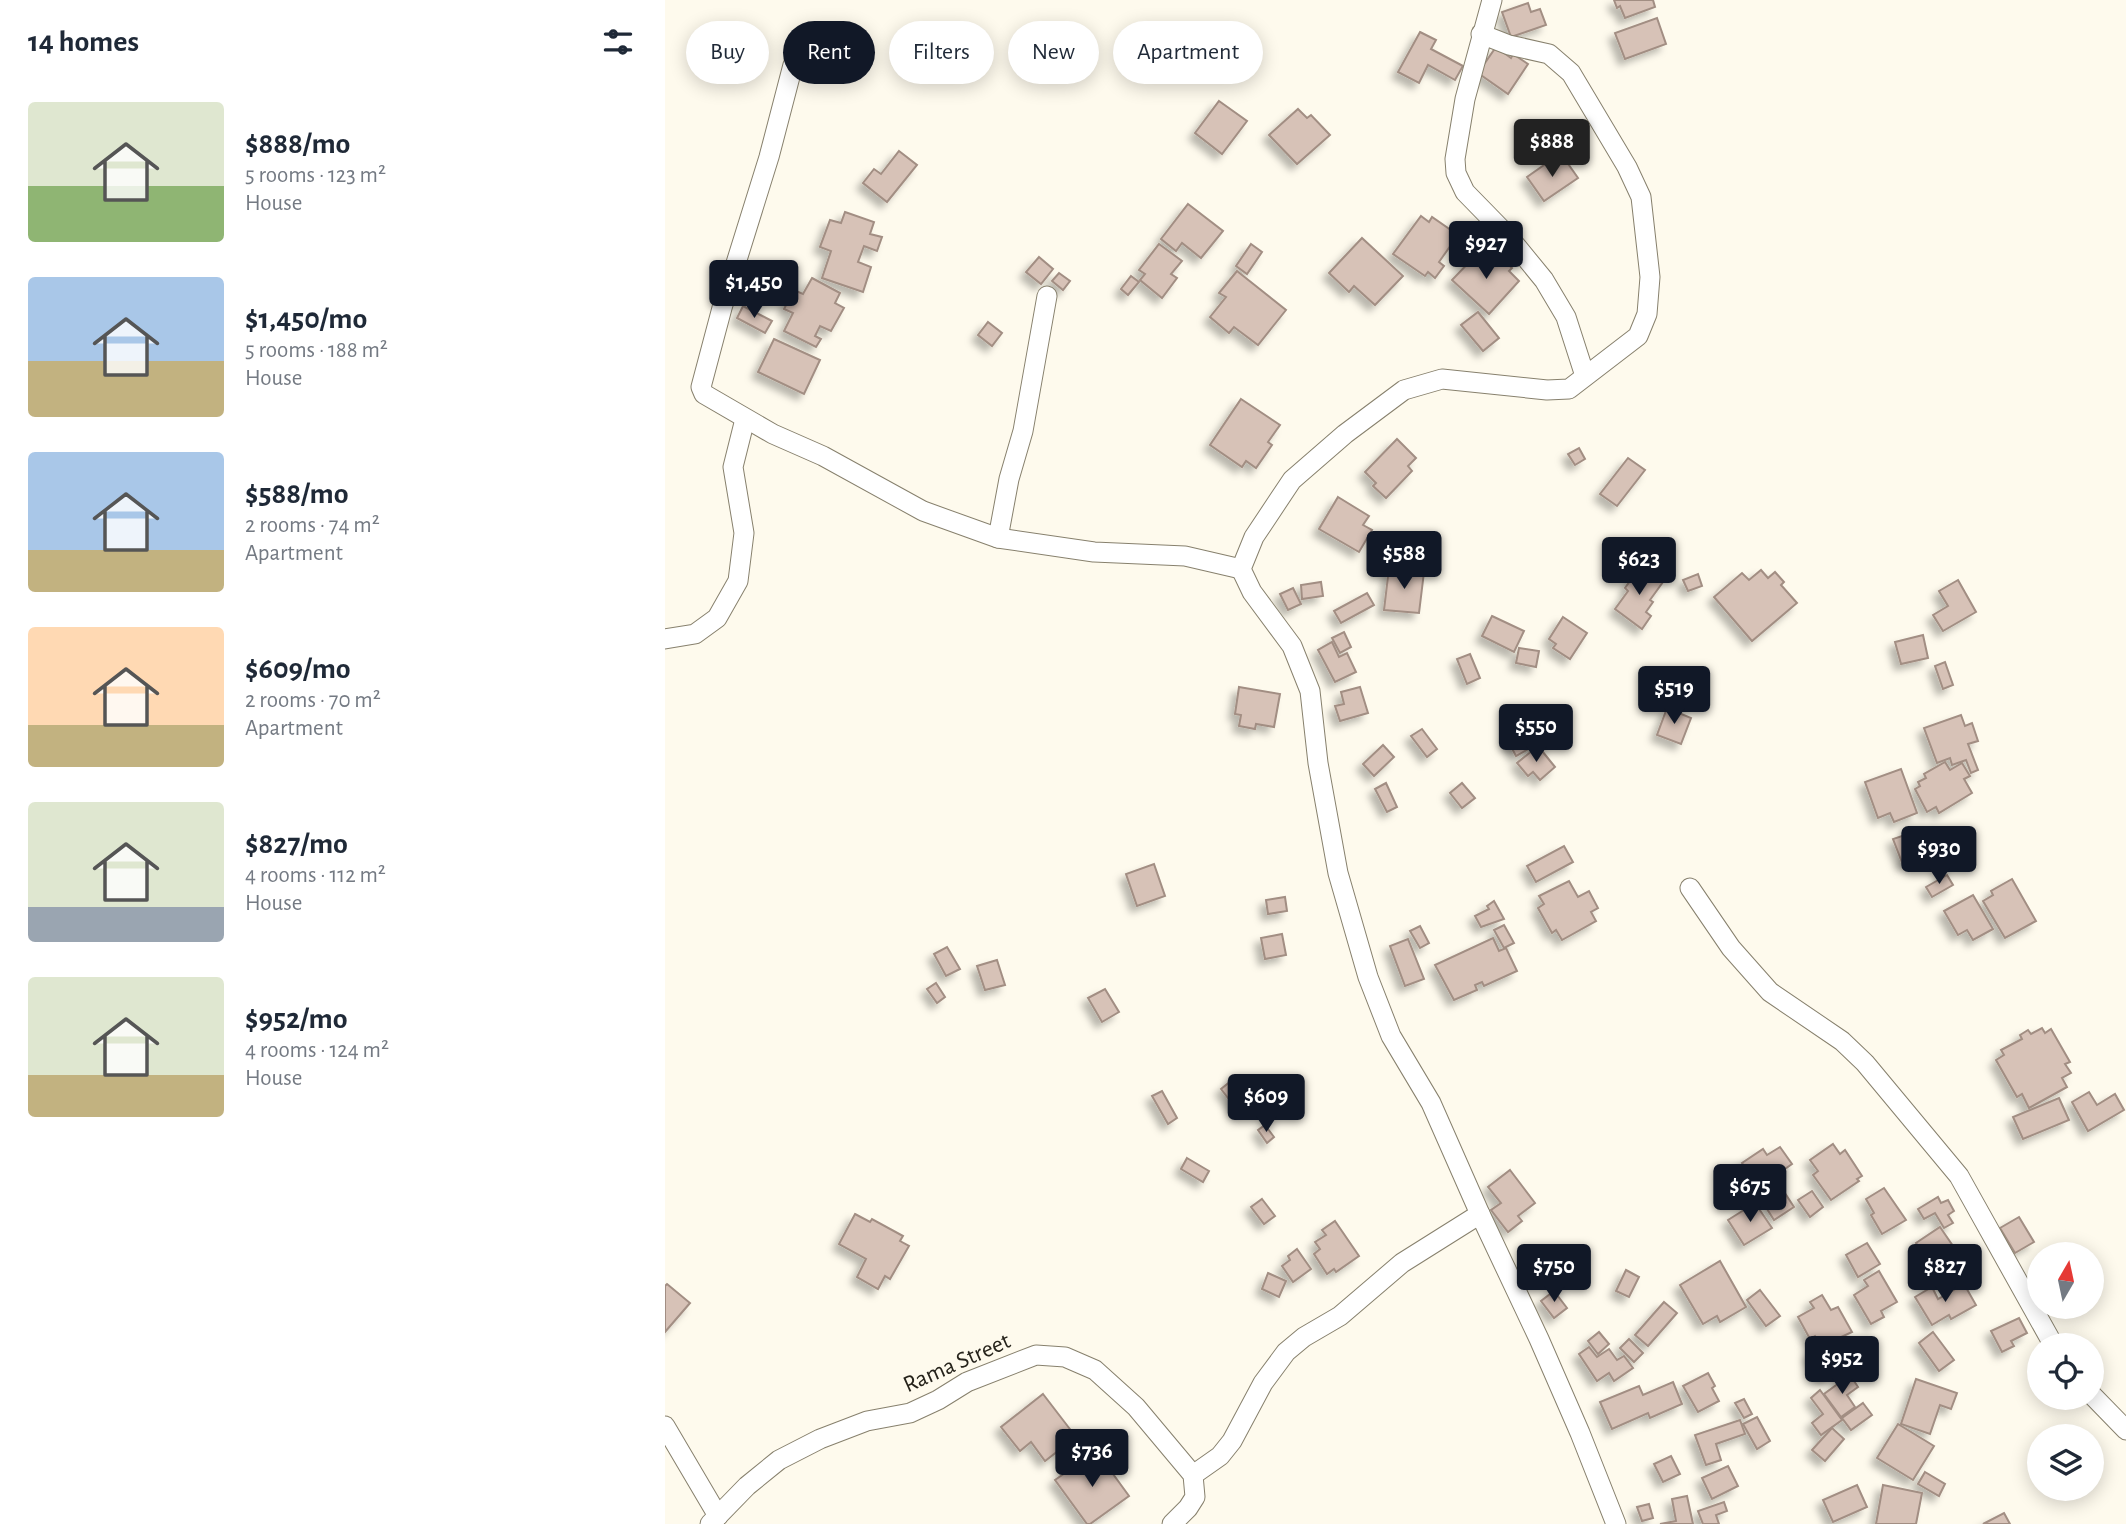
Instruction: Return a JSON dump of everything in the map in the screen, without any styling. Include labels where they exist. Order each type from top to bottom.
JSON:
[{"type":"street","points":[[1492,0],[1465,99],[1455,159],[1457,173],[1465,192],[1544,280],[1566,317],[1585,376]]},
{"type":"street","points":[[1481,34],[1509,45],[1549,54],[1571,73],[1627,167],[1641,197],[1650,277],[1647,314],[1637,336],[1569,389],[1547,390],[1442,379],[1404,390],[1345,434],[1292,481],[1254,537],[1241,569],[1252,592],[1292,646],[1310,691],[1318,763],[1338,873],[1368,977],[1391,1036],[1431,1103],[1555,1374],[1616,1524]]},
{"type":"street","points":[[788,84],[769,157],[722,308],[701,387],[704,394],[773,434],[823,456],[923,511],[998,538],[1094,552],[1185,556],[1241,569]]},
{"type":"street","points":[[998,538],[1009,479],[1023,431],[1047,296]]},
{"type":"street","points":[[665,639],[695,634],[717,618],[739,581],[744,533],[733,467],[745,419]]},
{"type":"street","points":[[1690,888],[1731,948],[1770,992],[1842,1041],[1865,1063],[1959,1176],[2048,1333]]},
{"type":"street","points":[[1172,1524],[1195,1497],[1193,1475],[1220,1456],[1232,1441],[1263,1383],[1286,1352],[1304,1337],[1341,1316],[1402,1264],[1480,1214]]},
{"type":"street","name":"Rama Street","points":[[714,1520],[747,1486],[779,1460],[820,1439],[867,1421],[909,1413],[938,1400],[967,1382],[1036,1354],[1065,1357],[1094,1370],[1136,1407],[1193,1475]]},
{"type":"street","points":[[2104,1407],[2126,1430]]},
{"type":"street","points":[[665,1426],[714,1520]]},
{"type":"building","points":[[1614,0],[1653,0],[1655,7],[1625,18]]},
{"type":"building","points":[[1528,3],[1531,12],[1540,9],[1546,25],[1511,37],[1502,12]]},
{"type":"building","points":[[1657,18],[1666,44],[1625,59],[1615,33]]},
{"type":"building","points":[[1420,32],[1436,40],[1431,49],[1463,66],[1455,80],[1428,65],[1419,83],[1398,72]]},
{"type":"building","points":[[1496,47],[1511,58],[1513,54],[1528,64],[1508,94],[1478,73]]},
{"type":"building","points":[[1219,101],[1247,121],[1222,154],[1195,133]]},
{"type":"building","points":[[1298,109],[1307,118],[1311,115],[1330,135],[1297,164],[1269,135]]},
{"type":"building","points":[[899,151],[917,165],[887,202],[863,183],[874,169],[881,174]]},
{"type":"building","points":[[1564,158],[1578,178],[1544,201],[1527,177],[1547,163],[1550,168]]},
{"type":"building","points":[[1188,204],[1223,231],[1201,258],[1182,243],[1176,251],[1161,239]]},
{"type":"building","points":[[845,212],[874,222],[870,234],[882,237],[877,251],[864,246],[858,262],[871,267],[863,292],[822,278],[831,251],[820,247],[830,220],[841,223]]},
{"type":"building","points":[[1421,216],[1429,222],[1432,217],[1458,235],[1439,262],[1444,266],[1435,278],[1428,272],[1425,276],[1393,254]]},
{"type":"building","points":[[1362,238],[1403,276],[1375,305],[1354,286],[1349,292],[1329,273]]},
{"type":"building","points":[[1159,244],[1182,261],[1171,274],[1177,278],[1162,298],[1140,280],[1145,274],[1139,270]]},
{"type":"building","points":[[1251,244],[1262,252],[1247,274],[1236,266]]},
{"type":"building","points":[[1478,253],[1488,263],[1496,254],[1512,268],[1509,271],[1519,281],[1489,314],[1452,280]]},
{"type":"building","points":[[1039,257],[1053,269],[1041,284],[1026,272]]},
{"type":"building","points":[[1237,271],[1286,310],[1258,345],[1234,327],[1229,333],[1210,317],[1226,297],[1219,293]]},
{"type":"building","points":[[1059,273],[1070,281],[1063,290],[1052,281]]},
{"type":"building","points":[[1131,276],[1139,282],[1128,295],[1121,289]]},
{"type":"building","points":[[812,278],[840,293],[835,303],[844,308],[831,331],[820,326],[815,336],[821,339],[816,347],[784,331],[793,313],[784,309],[794,290],[803,294]]},
{"type":"building","points":[[743,306],[772,321],[765,333],[737,318]]},
{"type":"building","points":[[1478,312],[1499,338],[1483,351],[1461,325]]},
{"type":"building","points":[[988,322],[1002,333],[992,346],[978,335]]},
{"type":"building","points":[[774,339],[820,360],[804,394],[758,372]]},
{"type":"building","points":[[1241,399],[1280,425],[1268,442],[1272,445],[1256,468],[1246,461],[1242,467],[1210,445]]},
{"type":"building","points":[[1397,439],[1416,458],[1408,466],[1412,471],[1386,498],[1373,486],[1376,483],[1365,472]]},
{"type":"building","points":[[1579,448],[1585,459],[1575,465],[1568,454]]},
{"type":"building","points":[[1628,458],[1645,470],[1617,506],[1600,494]]},
{"type":"building","points":[[1338,497],[1369,516],[1363,525],[1372,530],[1359,552],[1319,529]]},
{"type":"building","points":[[1641,566],[1663,582],[1650,600],[1653,602],[1646,612],[1651,616],[1642,629],[1615,609],[1628,591],[1625,588]]},
{"type":"building","points":[[1389,568],[1424,572],[1419,613],[1384,610]]},
{"type":"building","points":[[1761,570],[1768,578],[1775,572],[1784,582],[1781,585],[1797,603],[1752,641],[1714,597],[1742,573],[1749,580]]},
{"type":"building","points":[[1698,574],[1702,586],[1688,591],[1683,580]]},
{"type":"building","points":[[1958,580],[1976,612],[1943,631],[1933,615],[1948,606],[1939,591]]},
{"type":"building","points":[[1321,582],[1323,596],[1302,599],[1301,585]]},
{"type":"building","points":[[1293,588],[1301,604],[1288,610],[1280,594]]},
{"type":"building","points":[[1367,593],[1374,605],[1341,623],[1334,611]]},
{"type":"building","points":[[1492,616],[1524,631],[1514,652],[1482,636]]},
{"type":"building","points":[[1563,617],[1587,633],[1570,659],[1553,648],[1556,644],[1549,639]]},
{"type":"building","points":[[1344,632],[1351,647],[1340,653],[1332,638]]},
{"type":"building","points":[[1923,635],[1928,658],[1901,664],[1895,642]]},
{"type":"building","points":[[1332,642],[1339,657],[1347,653],[1356,672],[1335,682],[1318,650]]},
{"type":"building","points":[[1519,648],[1539,651],[1536,667],[1516,663]]},
{"type":"building","points":[[1470,654],[1480,678],[1467,684],[1457,659]]},
{"type":"building","points":[[1945,662],[1953,685],[1943,689],[1935,666]]},
{"type":"building","points":[[1239,687],[1280,694],[1274,727],[1256,724],[1255,729],[1239,726],[1241,715],[1235,714]]},
{"type":"building","points":[[1360,687],[1368,713],[1340,721],[1335,706],[1344,704],[1341,692]]},
{"type":"building","points":[[1667,708],[1691,718],[1681,744],[1657,735]]},
{"type":"building","points":[[1961,715],[1965,726],[1972,723],[1978,741],[1968,744],[1978,770],[1971,773],[1966,760],[1952,765],[1950,758],[1937,763],[1924,728]]},
{"type":"building","points":[[1526,722],[1537,744],[1516,756],[1508,741],[1516,737],[1512,730]]},
{"type":"building","points":[[1422,729],[1437,749],[1427,757],[1411,736]]},
{"type":"building","points":[[1383,745],[1394,757],[1374,776],[1363,764]]},
{"type":"building","points":[[1538,746],[1555,767],[1540,780],[1533,772],[1528,776],[1517,763]]},
{"type":"building","points":[[1945,762],[1950,770],[1962,763],[1970,776],[1964,779],[1972,793],[1939,813],[1936,807],[1927,812],[1915,789],[1920,786],[1918,782],[1926,778],[1924,774]]},
{"type":"building","points":[[1901,769],[1917,813],[1894,822],[1890,813],[1878,818],[1865,782]]},
{"type":"building","points":[[1386,783],[1397,807],[1387,812],[1375,789]]},
{"type":"building","points":[[1462,783],[1475,798],[1462,808],[1450,793]]},
{"type":"building","points":[[1905,835],[1915,860],[1903,865],[1893,839]]},
{"type":"building","points":[[1564,846],[1573,862],[1536,882],[1527,866]]},
{"type":"building","points":[[1154,864],[1165,896],[1137,906],[1126,874]]},
{"type":"building","points":[[1947,875],[1953,885],[1932,897],[1926,887]]},
{"type":"building","points":[[2012,879],[2036,921],[2005,938],[1983,901],[1993,895],[1991,891]]},
{"type":"building","points":[[1569,881],[1578,897],[1589,891],[1598,908],[1591,912],[1596,921],[1562,940],[1556,930],[1552,933],[1538,908],[1544,904],[1539,896]]},
{"type":"building","points":[[1973,895],[1993,929],[1973,940],[1967,930],[1958,935],[1944,911]]},
{"type":"building","points":[[1285,897],[1287,911],[1268,914],[1266,900]]},
{"type":"building","points":[[1494,901],[1504,919],[1481,927],[1475,916],[1489,909],[1487,906]]},
{"type":"building","points":[[1504,925],[1514,943],[1504,948],[1494,930]]},
{"type":"building","points":[[1420,926],[1429,943],[1420,948],[1410,931]]},
{"type":"building","points":[[1282,934],[1286,955],[1265,959],[1261,938]]},
{"type":"building","points":[[1493,938],[1499,951],[1506,948],[1517,971],[1484,986],[1482,982],[1475,985],[1477,990],[1454,1000],[1435,965]]},
{"type":"building","points":[[1408,939],[1424,979],[1405,986],[1390,946]]},
{"type":"building","points":[[947,947],[960,969],[946,976],[934,954]]},
{"type":"building","points":[[997,960],[1005,985],[985,990],[977,966]]},
{"type":"building","points":[[936,983],[945,997],[937,1003],[927,989]]},
{"type":"building","points":[[1105,989],[1119,1012],[1102,1022],[1088,998]]},
{"type":"building","points":[[2042,1028],[2045,1033],[2051,1029],[2070,1062],[2065,1064],[2071,1073],[2062,1078],[2067,1087],[2029,1108],[2022,1094],[2017,1097],[1996,1060],[2004,1055],[2001,1050],[2022,1039],[2020,1035],[2028,1030],[2031,1034]]},
{"type":"building","points":[[1236,1077],[1254,1099],[1238,1111],[1221,1089]]},
{"type":"building","points":[[1162,1091],[1177,1118],[1168,1124],[1152,1096]]},
{"type":"building","points":[[2089,1092],[2097,1105],[2115,1094],[2124,1110],[2088,1131],[2072,1102]]},
{"type":"building","points":[[2059,1098],[2069,1120],[2023,1139],[2013,1117]]},
{"type":"building","points":[[1265,1125],[1274,1137],[1267,1143],[1258,1130]]},
{"type":"building","points":[[1833,1144],[1840,1154],[1845,1150],[1862,1176],[1857,1179],[1859,1181],[1831,1200],[1813,1175],[1818,1171],[1810,1160]]},
{"type":"building","points":[[1780,1147],[1792,1164],[1759,1187],[1742,1163],[1763,1149],[1767,1155]]},
{"type":"building","points":[[1187,1158],[1209,1171],[1203,1182],[1181,1169]]},
{"type":"building","points":[[1510,1170],[1535,1203],[1518,1216],[1522,1221],[1508,1232],[1491,1210],[1501,1203],[1488,1187]]},
{"type":"building","points":[[1777,1181],[1794,1207],[1774,1220],[1767,1209],[1777,1203],[1767,1186]]},
{"type":"building","points":[[1884,1188],[1906,1220],[1882,1234],[1871,1215],[1874,1213],[1866,1199]]},
{"type":"building","points":[[1812,1191],[1823,1207],[1810,1217],[1798,1200]]},
{"type":"building","points":[[1938,1197],[1941,1203],[1948,1200],[1954,1211],[1948,1215],[1953,1223],[1944,1228],[1935,1213],[1924,1219],[1918,1209]]},
{"type":"building","points":[[1262,1199],[1275,1216],[1264,1224],[1251,1207]]},
{"type":"building","points":[[1755,1203],[1772,1228],[1744,1245],[1728,1220]]},
{"type":"building","points":[[855,1214],[870,1222],[872,1219],[903,1236],[900,1241],[909,1246],[890,1279],[885,1276],[878,1289],[857,1277],[866,1259],[839,1244]]},
{"type":"building","points":[[2019,1217],[2034,1242],[2027,1242],[2027,1246],[2015,1253],[2000,1228]]},
{"type":"building","points":[[1335,1221],[1359,1256],[1336,1272],[1334,1269],[1327,1274],[1314,1254],[1320,1249],[1315,1242],[1326,1235],[1322,1230]]},
{"type":"building","points":[[1940,1227],[1953,1246],[1929,1262],[1916,1243]]},
{"type":"building","points":[[1867,1243],[1880,1264],[1858,1277],[1846,1255]]},
{"type":"building","points":[[1297,1249],[1311,1269],[1293,1282],[1282,1266],[1290,1260],[1288,1256]]},
{"type":"building","points":[[1954,1254],[1962,1270],[1933,1286],[1925,1271]]},
{"type":"building","points":[[1720,1261],[1746,1307],[1720,1322],[1717,1316],[1703,1324],[1680,1285]]},
{"type":"building","points":[[1626,1270],[1639,1277],[1629,1297],[1616,1291]]},
{"type":"building","points":[[1879,1271],[1897,1302],[1881,1311],[1884,1317],[1871,1324],[1854,1295],[1868,1286],[1864,1280]]},
{"type":"building","points":[[1268,1273],[1286,1281],[1279,1297],[1262,1289]]},
{"type":"building","points":[[667,1284],[690,1303],[665,1332],[665,1286]]},
{"type":"building","points":[[1964,1284],[1976,1305],[1951,1319],[1949,1315],[1932,1325],[1915,1297],[1932,1287],[1938,1299]]},
{"type":"building","points":[[1760,1290],[1780,1316],[1766,1326],[1747,1300]]},
{"type":"building","points":[[1554,1291],[1567,1308],[1554,1318],[1541,1301]]},
{"type":"building","points":[[1822,1295],[1831,1310],[1838,1307],[1852,1332],[1822,1346],[1815,1336],[1810,1339],[1798,1317],[1814,1308],[1810,1302]]},
{"type":"building","points":[[1664,1302],[1677,1313],[1648,1346],[1635,1335]]},
{"type":"building","points":[[2019,1318],[2027,1333],[2011,1341],[2014,1346],[2002,1352],[1991,1331]]},
{"type":"building","points":[[1599,1332],[1609,1344],[1598,1354],[1588,1341]]},
{"type":"building","points":[[1933,1332],[1954,1360],[1939,1371],[1919,1343]]},
{"type":"building","points":[[1629,1339],[1643,1353],[1634,1362],[1620,1348]]},
{"type":"building","points":[[1843,1344],[1852,1357],[1825,1377],[1809,1355],[1819,1348],[1826,1356]]},
{"type":"building","points":[[1589,1347],[1597,1357],[1609,1349],[1617,1360],[1624,1356],[1633,1368],[1614,1381],[1609,1373],[1597,1381],[1579,1354]]},
{"type":"building","points":[[1708,1373],[1719,1401],[1698,1412],[1683,1386]]},
{"type":"building","points":[[1850,1375],[1858,1387],[1847,1395],[1855,1407],[1841,1417],[1824,1394]]},
{"type":"building","points":[[1916,1379],[1957,1393],[1951,1409],[1940,1405],[1930,1434],[1901,1424]]},
{"type":"building","points":[[1673,1382],[1682,1404],[1650,1418],[1648,1413],[1612,1429],[1600,1402],[1639,1386],[1643,1395]]},
{"type":"building","points":[[1820,1390],[1842,1420],[1821,1435],[1812,1423],[1823,1414],[1811,1398]]},
{"type":"building","points":[[1043,1394],[1076,1437],[1045,1461],[1031,1442],[1020,1451],[1001,1427]]},
{"type":"building","points":[[1744,1399],[1752,1414],[1744,1418],[1735,1403]]},
{"type":"building","points":[[1863,1403],[1872,1415],[1851,1430],[1842,1418]]},
{"type":"building","points":[[1757,1417],[1770,1441],[1757,1449],[1743,1424]]},
{"type":"building","points":[[1740,1420],[1745,1434],[1716,1444],[1721,1460],[1706,1465],[1695,1435]]},
{"type":"building","points":[[1898,1424],[1934,1446],[1913,1480],[1877,1458]]},
{"type":"building","points":[[1832,1428],[1844,1439],[1825,1461],[1812,1450]]},
{"type":"building","points":[[1671,1456],[1680,1474],[1663,1482],[1654,1464]]},
{"type":"building","points":[[1088,1457],[1094,1465],[1102,1459],[1129,1496],[1090,1524],[1087,1524],[1055,1480]]},
{"type":"building","points":[[1728,1466],[1738,1486],[1712,1499],[1702,1478]]},
{"type":"building","points":[[1925,1472],[1945,1484],[1939,1496],[1918,1484]]},
{"type":"building","points":[[1857,1485],[1867,1507],[1833,1522],[1823,1500]]},
{"type":"building","points":[[1883,1485],[1922,1493],[1916,1524],[1876,1524]]},
{"type":"building","points":[[1687,1496],[1693,1524],[1660,1524],[1676,1521],[1672,1499]]},
{"type":"building","points":[[1724,1502],[1727,1511],[1716,1515],[1719,1524],[1703,1524],[1698,1511]]},
{"type":"building","points":[[1649,1504],[1653,1518],[1642,1521],[1637,1507]]},
{"type":"building","points":[[2004,1513],[2010,1524],[1983,1524]]}]
